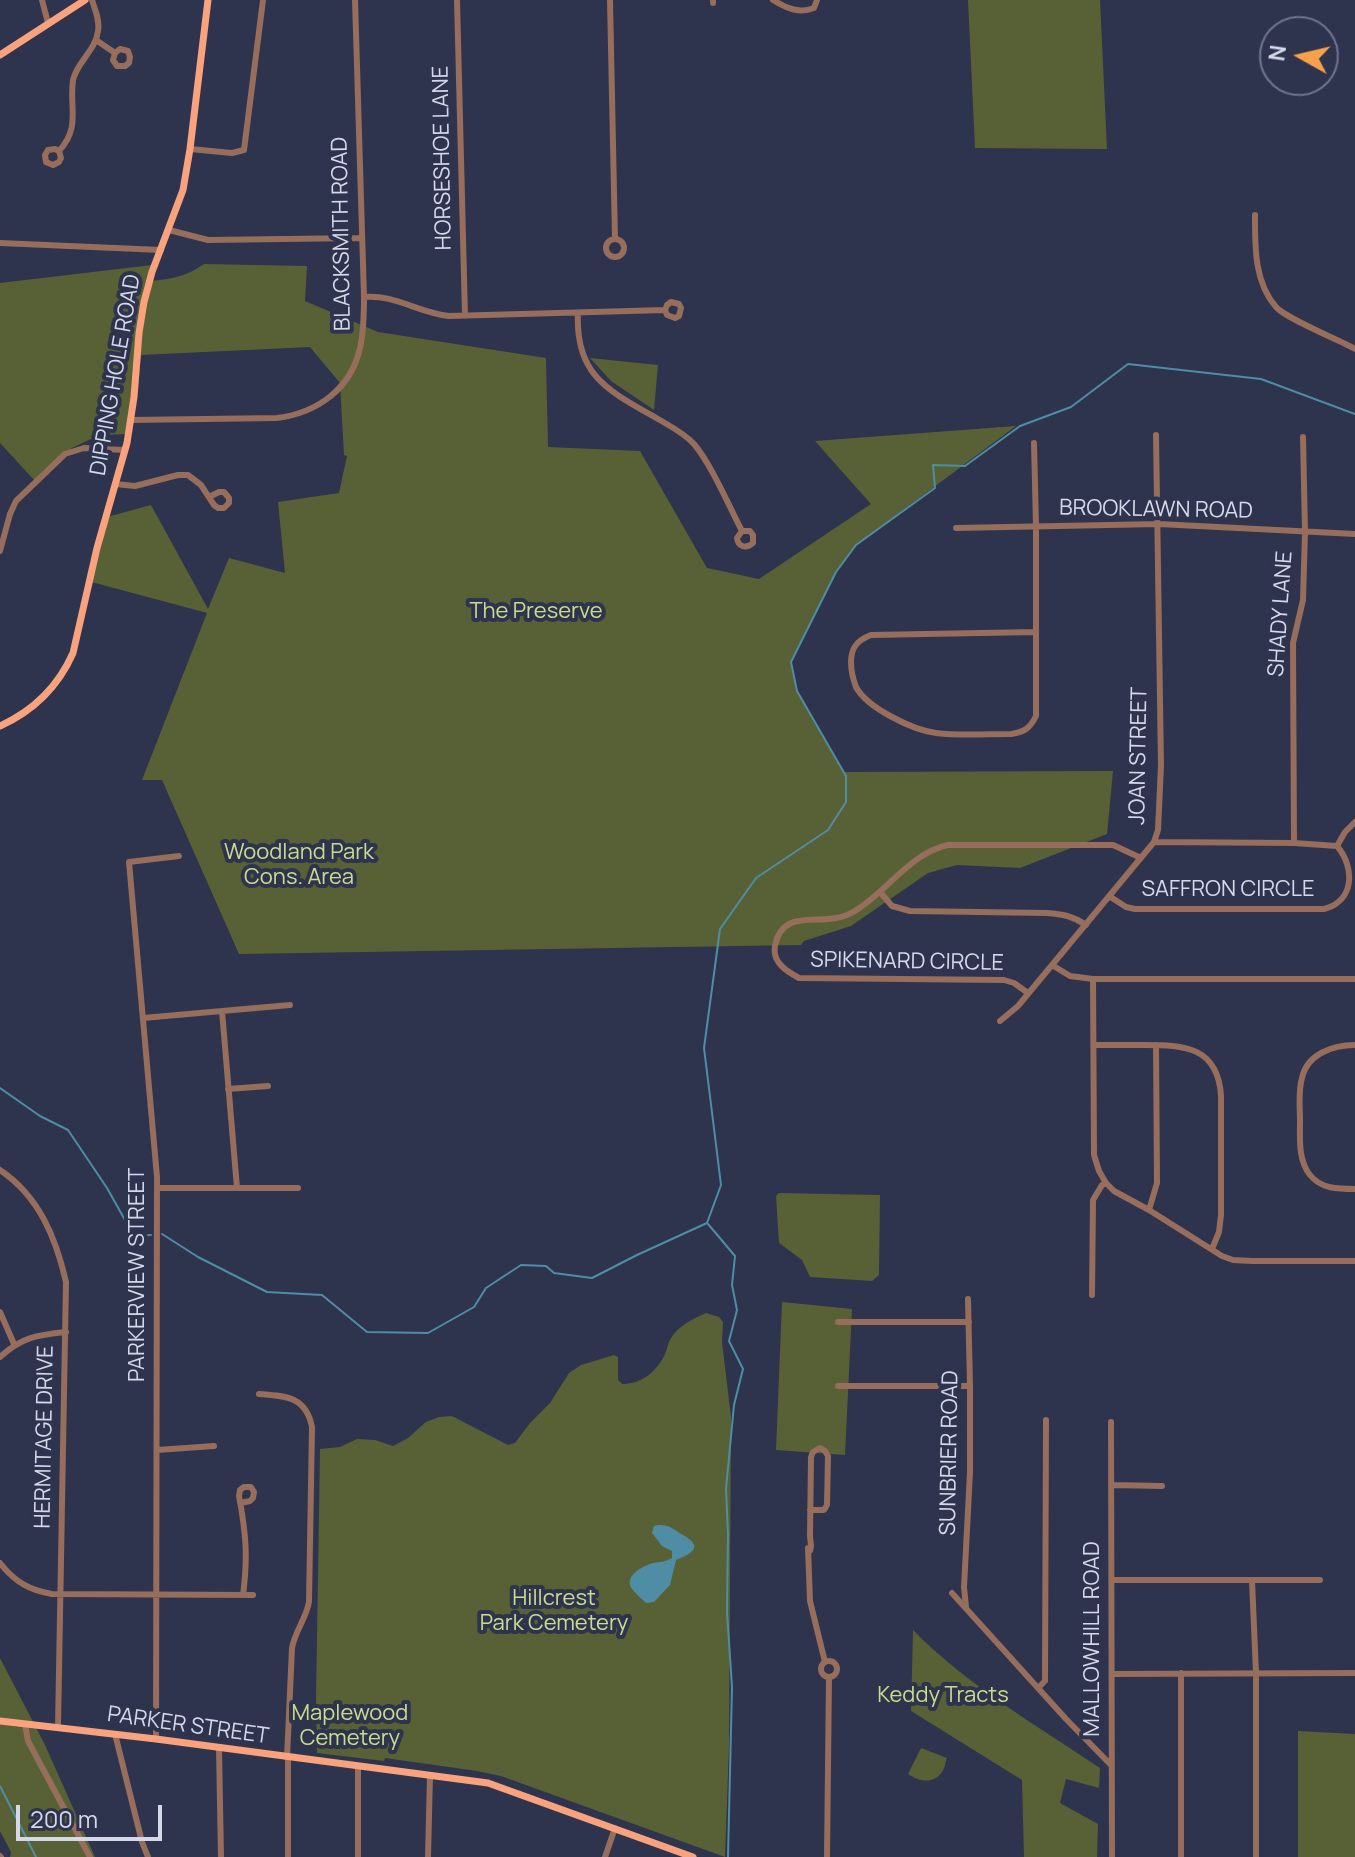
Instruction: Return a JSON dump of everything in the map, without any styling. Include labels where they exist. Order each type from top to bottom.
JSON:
[{"type":"main road","points":[[0,55],[85,0]]},
{"type":"main road","name":"DIPPING HOLE ROAD","points":[[0,726],[20,716],[43,698],[66,668],[73,653],[124,450],[142,315],[150,280],[180,200],[190,149],[208,0]]},
{"type":"main road","name":"PARKER STREET","points":[[0,1721],[488,1783],[693,1857]]},
{"type":"street","points":[[42,0],[48,23]]},
{"type":"street","points":[[59,151],[73,127],[74,77],[96,40],[98,21],[92,0]]},
{"type":"street","points":[[190,149],[232,153],[244,150],[263,0]]},
{"type":"street","name":"BLACKSMITH ROAD","points":[[130,420],[293,416],[318,405],[339,389],[355,365],[364,327],[364,297],[355,0]]},
{"type":"street","name":"HORSESHOE LANE","points":[[457,0],[465,316]]},
{"type":"street","points":[[610,0],[615,239]]},
{"type":"street","points":[[773,0],[791,9],[807,11],[816,4]]},
{"type":"street","points":[[96,40],[115,53]]},
{"type":"street","points":[[1255,215],[1259,278],[1277,308],[1355,349]]},
{"type":"street","points":[[169,230],[208,240],[361,238]]},
{"type":"street","points":[[0,243],[161,250]]},
{"type":"street","points":[[364,297],[388,298],[437,314],[465,316],[665,310]]},
{"type":"street","points":[[578,313],[580,344],[594,374],[618,396],[691,441],[742,531]]},
{"type":"street","name":"JOAN STREET","points":[[1000,1021],[1011,1013],[1154,842],[1159,820],[1161,766],[1156,435]]},
{"type":"street","name":"SHADY LANE","points":[[1294,843],[1293,643],[1303,600],[1303,437]]},
{"type":"street","points":[[1034,443],[1036,526],[1036,632],[1036,716],[1031,727],[1022,732],[946,734],[918,729],[868,701],[857,688],[852,673],[853,647],[862,638],[871,635],[1036,632]]},
{"type":"street","points":[[0,551],[13,508],[22,495],[65,454],[84,448],[124,450]]},
{"type":"street","points":[[115,484],[135,486],[188,475],[209,497]]},
{"type":"street","points":[[0,516],[8,519]]},
{"type":"street","name":"BROOKLAWN ROAD","points":[[956,528],[1157,524],[1355,534]]},
{"type":"street","points":[[1337,846],[1355,822]]},
{"type":"street","name":"SAFFRON CIRCLE","points":[[1109,896],[1135,909],[1324,909],[1344,899],[1351,883],[1351,865],[1337,846],[1154,842]]},
{"type":"street","name":"SPIKENARD CIRCLE","points":[[1028,993],[1004,980],[799,978],[778,962],[776,942],[786,926],[794,921],[851,914],[921,856],[948,845],[1113,845],[1141,858]]},
{"type":"street","name":"PARKERVIEW STREET","points":[[156,1739],[157,1188],[129,862],[179,856]]},
{"type":"street","points":[[880,892],[892,906],[910,911],[1047,913],[1075,918],[1086,925]]},
{"type":"street","points":[[1052,965],[1070,976],[1093,979],[1355,979]]},
{"type":"street","points":[[1093,979],[1094,1155],[1096,1166],[1106,1183],[1114,1191],[1225,1258],[1244,1261],[1355,1261]]},
{"type":"street","points":[[143,1018],[290,1005]]},
{"type":"street","points":[[222,1011],[237,1188]]},
{"type":"street","points":[[1094,1045],[1184,1047],[1201,1053],[1211,1064],[1219,1079],[1221,1096],[1221,1215],[1219,1232],[1212,1249]]},
{"type":"street","points":[[1149,1210],[1157,1183],[1156,1045]]},
{"type":"street","points":[[1355,1045],[1332,1048],[1307,1066],[1300,1088],[1300,1140],[1302,1159],[1314,1179],[1330,1188],[1355,1189]]},
{"type":"street","points":[[228,1089],[268,1086]]},
{"type":"street","name":"HERMITAGE DRIVE","points":[[0,1170],[24,1190],[37,1206],[54,1239],[66,1282],[58,1727]]},
{"type":"street","points":[[1092,1295],[1093,1200],[1106,1183]]},
{"type":"street","points":[[157,1188],[298,1188]]},
{"type":"street","name":"SUNBRIER ROAD","points":[[966,1607],[964,1587],[970,1472],[968,1299]]},
{"type":"street","points":[[0,1312],[14,1344]]},
{"type":"street","points":[[838,1322],[969,1322]]},
{"type":"street","points":[[0,1357],[14,1344],[27,1338],[66,1332]]},
{"type":"street","points":[[838,1386],[970,1386]]},
{"type":"street","points":[[259,1394],[296,1401],[306,1410],[312,1427],[309,1602],[292,1648],[288,1857]]},
{"type":"street","points":[[1038,1688],[1045,1681],[1046,1420]]},
{"type":"street","name":"MALLOWHILL ROAD","points":[[1111,1422],[1112,1857]]},
{"type":"street","points":[[157,1450],[214,1446]]},
{"type":"street","points":[[810,1510],[824,1510],[828,1502],[828,1456],[820,1448],[811,1457],[810,1510],[810,1536],[812,1542],[810,1601],[825,1662],[822,1672],[829,1677]]},
{"type":"street","points":[[1111,1485],[1162,1486]]},
{"type":"street","points":[[241,1503],[247,1549],[243,1595]]},
{"type":"street","points":[[0,1563],[20,1584],[35,1591],[59,1595],[253,1595]]},
{"type":"street","points":[[1112,1580],[1320,1580]]},
{"type":"street","points":[[1252,1581],[1256,1673],[1256,1857]]},
{"type":"street","points":[[952,1593],[1111,1765]]},
{"type":"street","points":[[825,1662],[831,1661],[837,1667],[835,1674],[829,1677]]},
{"type":"street","points":[[1181,1673],[1181,1857]]},
{"type":"street","points":[[1112,1674],[1355,1673]]},
{"type":"street","points":[[827,1857],[829,1677]]},
{"type":"street","points":[[25,1724],[28,1741],[90,1857]]},
{"type":"street","points":[[115,1734],[148,1857]]},
{"type":"street","points":[[219,1748],[221,1857]]},
{"type":"street","points":[[358,1766],[358,1857]]},
{"type":"street","points":[[428,1857],[430,1775]]},
{"type":"street","points":[[605,1857],[615,1828]]},
{"type":"green space","points":[[968,0],[1100,0],[1107,149],[975,148]]},
{"type":"green space","points":[[204,264],[307,266],[305,301],[378,332],[546,358],[548,447],[640,451],[707,568],[759,579],[871,504],[815,441],[1016,426],[856,545],[836,572],[791,661],[797,690],[844,772],[1113,771],[1107,834],[1020,868],[957,865],[928,873],[851,926],[804,941],[801,945],[239,954],[162,780],[142,780],[207,613],[88,581],[107,517],[151,505],[208,609],[229,558],[285,573],[278,502],[339,493],[347,456],[344,455],[340,383],[310,347],[141,355],[138,390],[128,434],[99,435],[72,448],[35,481],[0,443],[0,283],[152,265],[151,281],[179,276]]},
{"type":"green space","points":[[590,358],[658,365],[654,410],[611,381]]},
{"type":"green space","points":[[779,1193],[880,1195],[879,1275],[872,1281],[810,1277],[802,1260],[779,1243],[776,1196]]},
{"type":"green space","points":[[782,1302],[852,1309],[845,1455],[776,1450]]},
{"type":"green space","name":"Hillcrest Park Cemetery","points":[[706,1313],[719,1317],[723,1322],[722,1342],[731,1417],[729,1747],[725,1857],[501,1776],[385,1758],[384,1761],[317,1753],[320,1449],[340,1447],[357,1439],[375,1440],[393,1446],[426,1422],[452,1416],[508,1445],[515,1443],[550,1403],[569,1373],[581,1365],[614,1355],[618,1357],[618,1380],[622,1384],[641,1380],[659,1364],[677,1331]]},
{"type":"green space","name":"Keddy Tracts","points":[[913,1630],[979,1686],[1100,1768],[1099,1788],[1066,1779],[1060,1803],[1098,1824],[1097,1857],[1024,1857],[1022,1780],[911,1711]]},
{"type":"green space","points":[[0,1658],[45,1745],[95,1857],[10,1857],[11,1852],[0,1831]]},
{"type":"green space","points":[[1298,1731],[1355,1734],[1355,1857],[1298,1857]]},
{"type":"green space","points":[[921,1748],[947,1758],[943,1770],[934,1779],[921,1780],[908,1774]]},
{"type":"water","points":[[659,1525],[690,1539],[694,1547],[691,1553],[676,1560],[670,1585],[654,1602],[646,1603],[632,1589],[630,1580],[644,1566],[672,1558],[672,1551],[662,1546],[652,1533],[654,1526]]},
{"type":"waterway","points":[[162,1234],[198,1257],[267,1292],[322,1295],[367,1332],[428,1333],[474,1307],[486,1288],[521,1265],[546,1266],[554,1273],[592,1278],[707,1223],[721,1185],[704,1048],[720,929],[756,878],[828,830],[846,802],[846,776],[797,691],[791,662],[836,572],[856,545],[935,488],[933,465],[965,466],[1020,426],[1071,407],[1128,364],[1261,379],[1355,414]]},
{"type":"waterway","points":[[0,1088],[40,1116],[68,1130],[107,1188],[134,1236],[151,1235]]},
{"type":"waterway","points":[[708,1224],[735,1256],[732,1285],[737,1310],[729,1341],[743,1369],[734,1405],[726,1489],[727,1612],[732,1687],[728,1857]]},
{"type":"waterway","points":[[0,1786],[36,1857]]},
{"type":"park label","name":"The Preserve","points":[[536,612]]},
{"type":"park label","name":"Woodland Park Cons. Area","points":[[299,866]]},
{"type":"park label","name":"Maplewood Cemetery","points":[[350,1726]]}]
